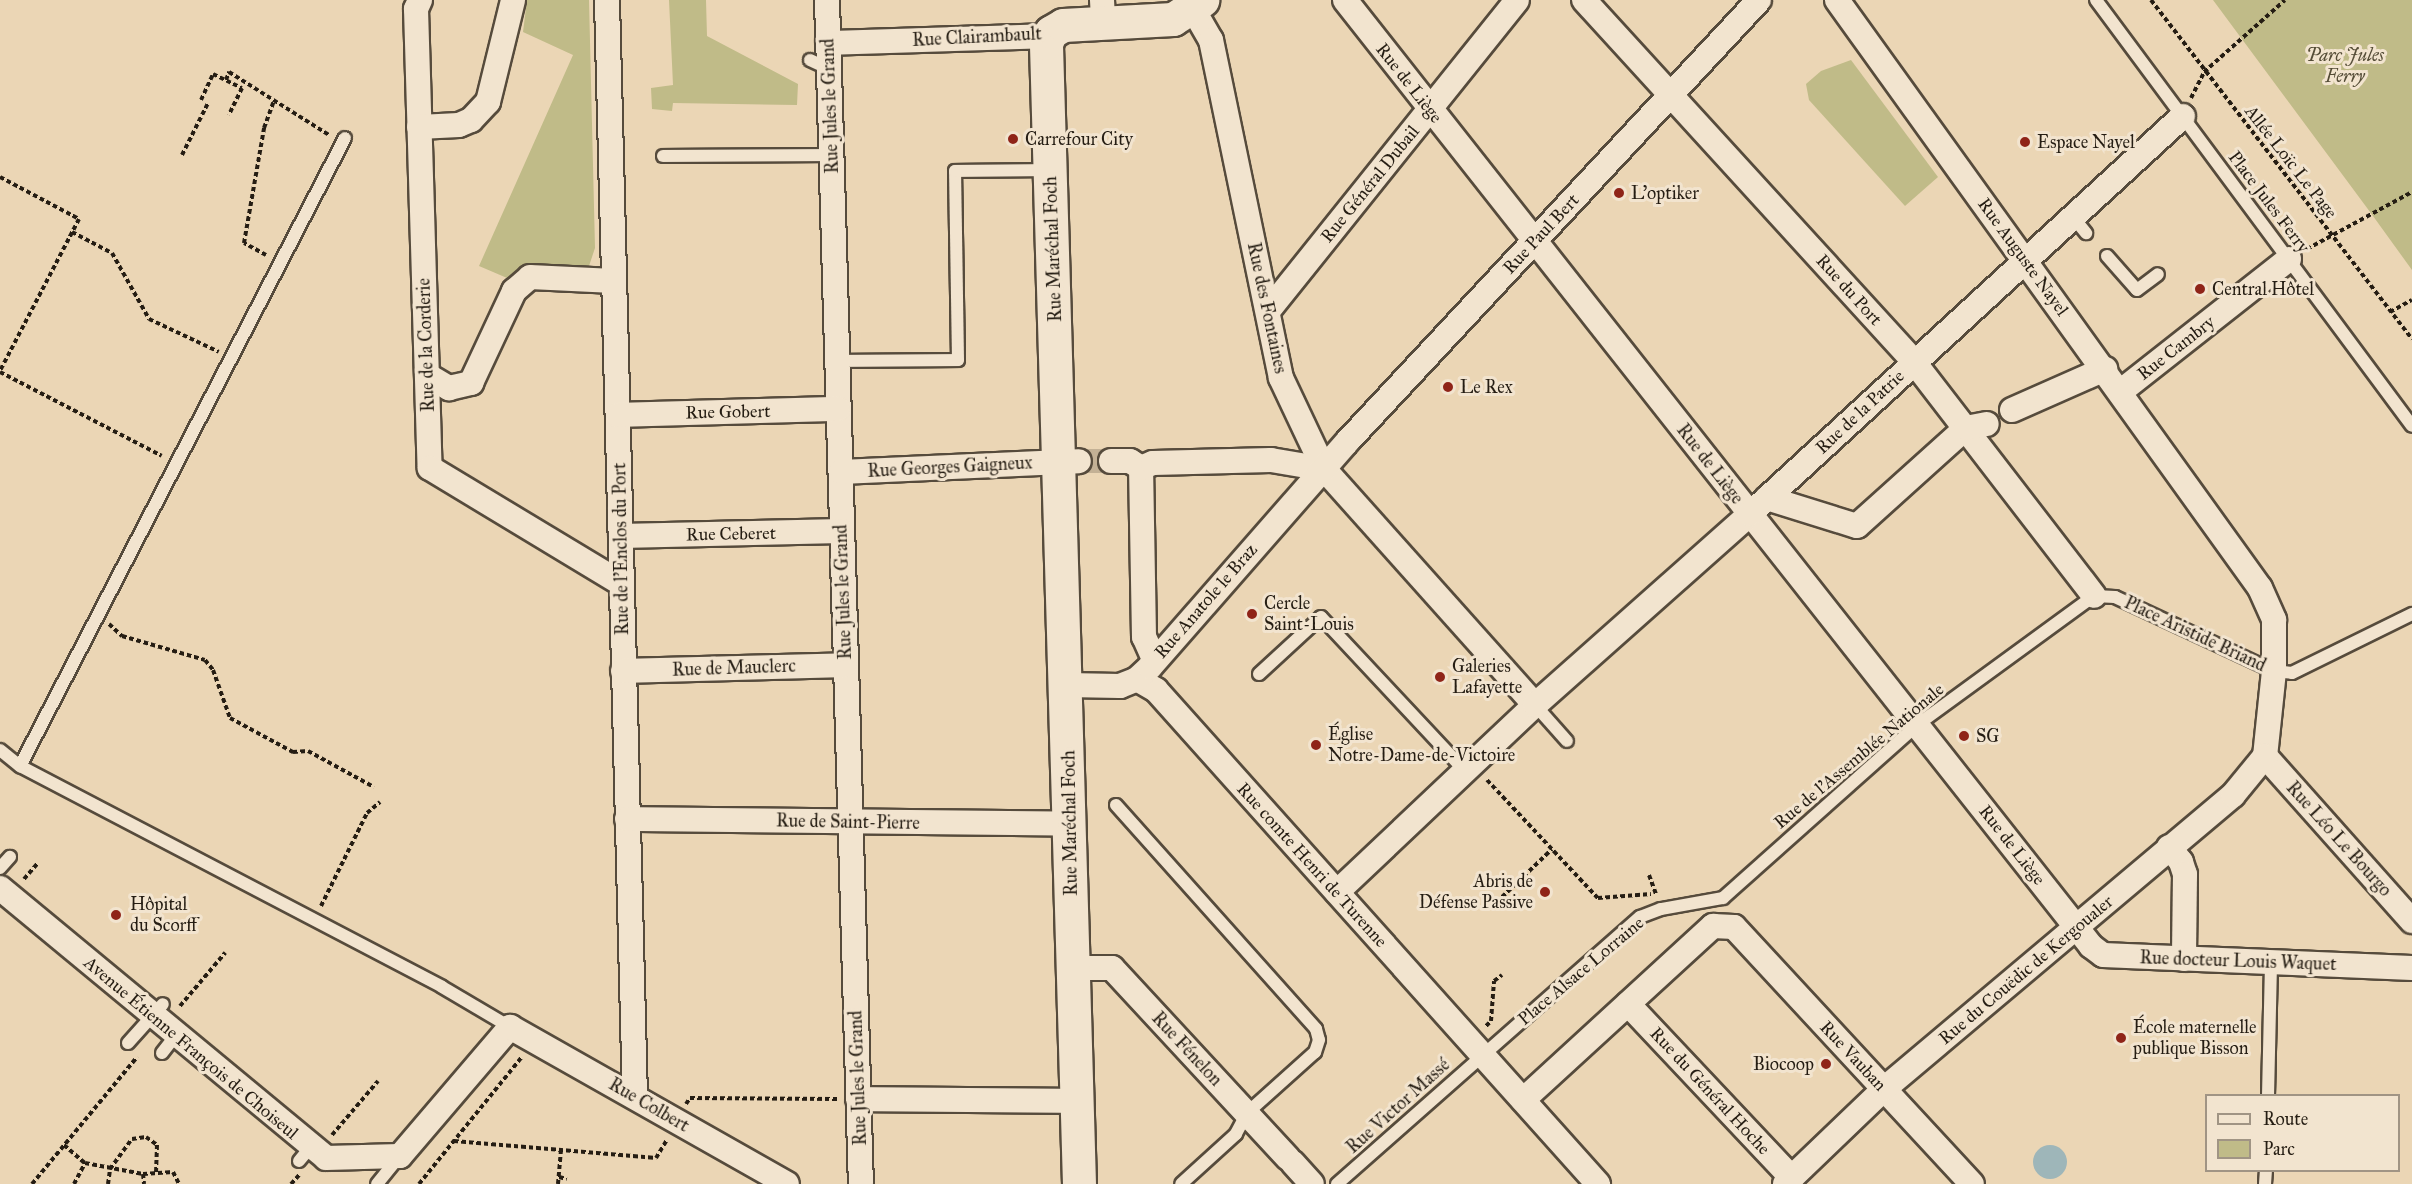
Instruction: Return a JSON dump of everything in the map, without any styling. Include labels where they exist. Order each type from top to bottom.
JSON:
[{"type":"street","name":"Rue de la Corderie","points":[[420,0],[416,9],[430,468],[621,584]]},
{"type":"street","points":[[419,127],[459,125],[471,120],[488,102],[513,0]]},
{"type":"street","name":"Rue de l'Enclos du Port","points":[[607,0],[635,1098]]},
{"type":"street","name":"Rue Jules le Grand","points":[[826,0],[828,43],[819,64],[831,155],[861,1184]]},
{"type":"street","name":"Rue de Liège","points":[[1345,0],[1534,242],[1758,506],[1917,725],[2077,927]]},
{"type":"street","name":"Rue Général Dubail","points":[[1268,311],[1517,0]]},
{"type":"street","name":"Rue du Port","points":[[1584,0],[1914,362],[1976,426],[2104,597]]},
{"type":"street","name":"Rue Paul Bert","points":[[1324,469],[1670,93],[1759,0]]},
{"type":"street","name":"Rue Auguste Nayel","points":[[1837,0],[2209,513]]},
{"type":"street","name":"Rue Clairambault","points":[[828,43],[1048,36],[1063,25],[1102,11],[1173,19],[1197,4]]},
{"type":"street","name":"Rue des Fontaines","points":[[1197,4],[1211,40],[1281,378],[1324,469],[1535,705]]},
{"type":"street","name":"Rue Maréchal Foch","points":[[1048,36],[1050,170],[1069,461],[1067,686],[1079,1184]]},
{"type":"street","name":"Rue de la Patrie","points":[[1535,705],[1758,506],[2025,261],[2079,225],[2183,116]]},
{"type":"street","name":"Rue Cambry","points":[[2120,392],[2289,259]]},
{"type":"street","points":[[427,375],[449,388],[471,383],[514,291],[531,277],[614,281]]},
{"type":"street","points":[[2012,410],[2105,369]]},
{"type":"street","name":"Rue Gobert","points":[[618,415],[838,409]]},
{"type":"street","points":[[1758,506],[1857,526],[1976,426]]},
{"type":"street","points":[[1111,460],[1130,461],[1141,468]]},
{"type":"street","points":[[1141,468],[1153,463],[1271,460],[1324,469]]},
{"type":"street","name":"Rue Georges Gaigneux","points":[[841,472],[1069,461]]},
{"type":"street","points":[[1141,468],[1144,637],[1154,659]]},
{"type":"street","name":"Rue Anatole le Braz","points":[[1137,679],[1324,469]]},
{"type":"street","name":"Place Aristide Briand","points":[[2209,513],[2260,588],[2274,620],[2274,671],[2265,756]]},
{"type":"street","name":"Rue Ceberet","points":[[621,536],[841,531]]},
{"type":"street","name":"Rue de Mauclerc","points":[[623,671],[845,665]]},
{"type":"street","points":[[1067,686],[1120,686],[1137,679]]},
{"type":"street","name":"Rue comte Henri de Turenne","points":[[1137,679],[1156,690],[1598,1184]]},
{"type":"street","points":[[1337,892],[1535,705]]},
{"type":"street","name":"Rue du Couëdic de Kergoualer","points":[[1788,1181],[1884,1089],[2233,795],[2265,756]]},
{"type":"street","name":"Rue Léo Le Bourgo","points":[[2265,756],[2412,921]]},
{"type":"street","name":"Rue de Saint-Pierre","points":[[627,819],[1070,825]]},
{"type":"street","points":[[2169,847],[2181,862],[2185,874],[2184,959]]},
{"type":"street","name":"Avenue Étienne François de Choiseul","points":[[0,888],[309,1154]]},
{"type":"street","name":"Rue Vauban","points":[[1628,1004],[1713,926],[1734,927],[1972,1184]]},
{"type":"street","name":"Rue docteur Louis Waquet","points":[[2077,927],[2103,955],[2412,968]]},
{"type":"street","name":"Rue Fénelon","points":[[1074,968],[1112,968],[1312,1184]]},
{"type":"street","points":[[1523,1100],[1628,1004]]},
{"type":"street","name":"Rue du Général Hoche","points":[[1628,1004],[1788,1181]]},
{"type":"street","points":[[309,1154],[326,1158],[400,1156],[510,1027]]},
{"type":"street","name":"Rue Colbert","points":[[510,1027],[787,1184]]},
{"type":"street","points":[[858,1099],[1077,1101]]},
{"type":"lane","name":"Place Jules Ferry","points":[[2096,0],[2412,426]]},
{"type":"lane","points":[[20,766],[344,141]]},
{"type":"lane","points":[[663,156],[831,155]]},
{"type":"lane","points":[[836,361],[958,360],[955,171],[1050,170]]},
{"type":"lane","points":[[2107,256],[2137,290],[2158,274]]},
{"type":"lane","name":"Place Aristide Briand","points":[[2104,597],[2274,671]]},
{"type":"lane","name":"Rue de l'Assemblée Nationale","points":[[1723,898],[1917,725],[2104,597]]},
{"type":"lane","points":[[2274,671],[2292,673],[2412,614]]},
{"type":"lane","points":[[1259,674],[1322,617],[1469,767]]},
{"type":"lane","points":[[1535,705],[1567,741]]},
{"type":"lane","points":[[0,750],[20,766],[510,1027]]},
{"type":"lane","points":[[1116,805],[1316,1029],[1319,1040],[1315,1052],[1247,1113],[1236,1134],[1181,1184]]},
{"type":"lane","points":[[0,868],[10,857]]},
{"type":"lane","name":"Place Alsace Lorraine","points":[[1476,1047],[1640,917],[1661,909],[1723,898]]},
{"type":"lane","points":[[2268,1094],[2271,962]]},
{"type":"lane","points":[[128,1043],[164,1027]]},
{"type":"lane","name":"Rue Victor Massé","points":[[1337,1184],[1476,1047]]},
{"type":"lane","points":[[377,1184],[400,1156]]},
{"type":"path","name":"Allée Loïc Le Page","points":[[2151,0],[2204,72],[2412,339]]},
{"type":"path","points":[[2183,116],[2204,72],[2285,0]]},
{"type":"path","points":[[226,80],[229,72],[344,141]]},
{"type":"path","points":[[201,100],[213,74],[242,88],[229,115]]},
{"type":"path","points":[[274,100],[264,128],[244,243],[280,263]]},
{"type":"path","points":[[182,155],[208,104]]},
{"type":"path","points":[[0,177],[79,219],[0,372],[176,463]]},
{"type":"path","points":[[2289,259],[2412,192]]},
{"type":"path","points":[[72,232],[112,253],[149,319],[231,357]]},
{"type":"path","points":[[2390,312],[2412,300]]},
{"type":"path","points":[[96,617],[122,636],[205,660],[213,670],[230,718],[293,752],[308,751],[375,787]]},
{"type":"path","points":[[1469,767],[1598,898],[1656,894]]},
{"type":"path","points":[[314,921],[367,813],[380,802]]},
{"type":"path","points":[[1502,897],[1552,849]]},
{"type":"path","points":[[32,1184],[225,953]]},
{"type":"path","points":[[1476,1047],[1491,1022],[1494,981],[1502,975]]},
{"type":"path","points":[[419,1184],[523,1056]]},
{"type":"path","points":[[291,1184],[309,1154],[378,1081]]},
{"type":"path","points":[[108,1184],[110,1169],[132,1139],[146,1137],[157,1145],[156,1173]]},
{"type":"path","points":[[64,1145],[85,1163],[143,1173],[173,1172],[179,1184]]},
{"type":"path","points":[[558,1184],[561,1150]]},
{"type":"path","points":[[74,1184],[85,1163]]},
{"type":"path","points":[[143,1173],[144,1184]]},
{"type":"path","points":[[559,1177],[567,1179]]},
{"type":"green space","points":[[527,0],[589,0],[595,248],[589,266],[580,272],[512,280],[479,266],[573,55],[523,32]]},
{"type":"green space","points":[[669,0],[706,0],[707,36],[798,84],[797,105],[673,103],[672,111],[652,109],[651,88],[673,85]]},
{"type":"green space","name":"Parc Jules Ferry","points":[[2213,0],[2412,0],[2412,270],[2373,216]]},
{"type":"green space","points":[[1851,60],[1938,177],[1905,206],[1809,100],[1806,84],[1821,71]]},
{"type":"water","points":[[2050,1145],[2062,1150],[2067,1162],[2062,1174],[2050,1179],[2038,1174],[2033,1162],[2038,1150]]},
{"type":"tunnel","points":[[1079,461],[1111,461]]},
{"type":"place","name":"Carrefour City","points":[[1013,139]]},
{"type":"place","name":"Espace Nayel","points":[[2025,142]]},
{"type":"place","name":"L'optiker","points":[[1619,193]]},
{"type":"place","name":"Central Hôtel","points":[[2200,289]]},
{"type":"place","name":"Le Rex","points":[[1448,387]]},
{"type":"place","name":"Cercle Saint-Louis","points":[[1252,614]]},
{"type":"place","name":"Galeries Lafayette","points":[[1440,677]]},
{"type":"place","name":"SG","points":[[1964,736]]},
{"type":"place","name":"Église Notre-Dame-de-Victoire","points":[[1316,745]]},
{"type":"place","name":"Abris de Défense Passive","points":[[1545,892]]},
{"type":"place","name":"Hôpital du Scorff","points":[[116,915]]},
{"type":"place","name":"École maternelle publique Bisson","points":[[2121,1038]]},
{"type":"place","name":"Biocoop","points":[[1826,1064]]}]
